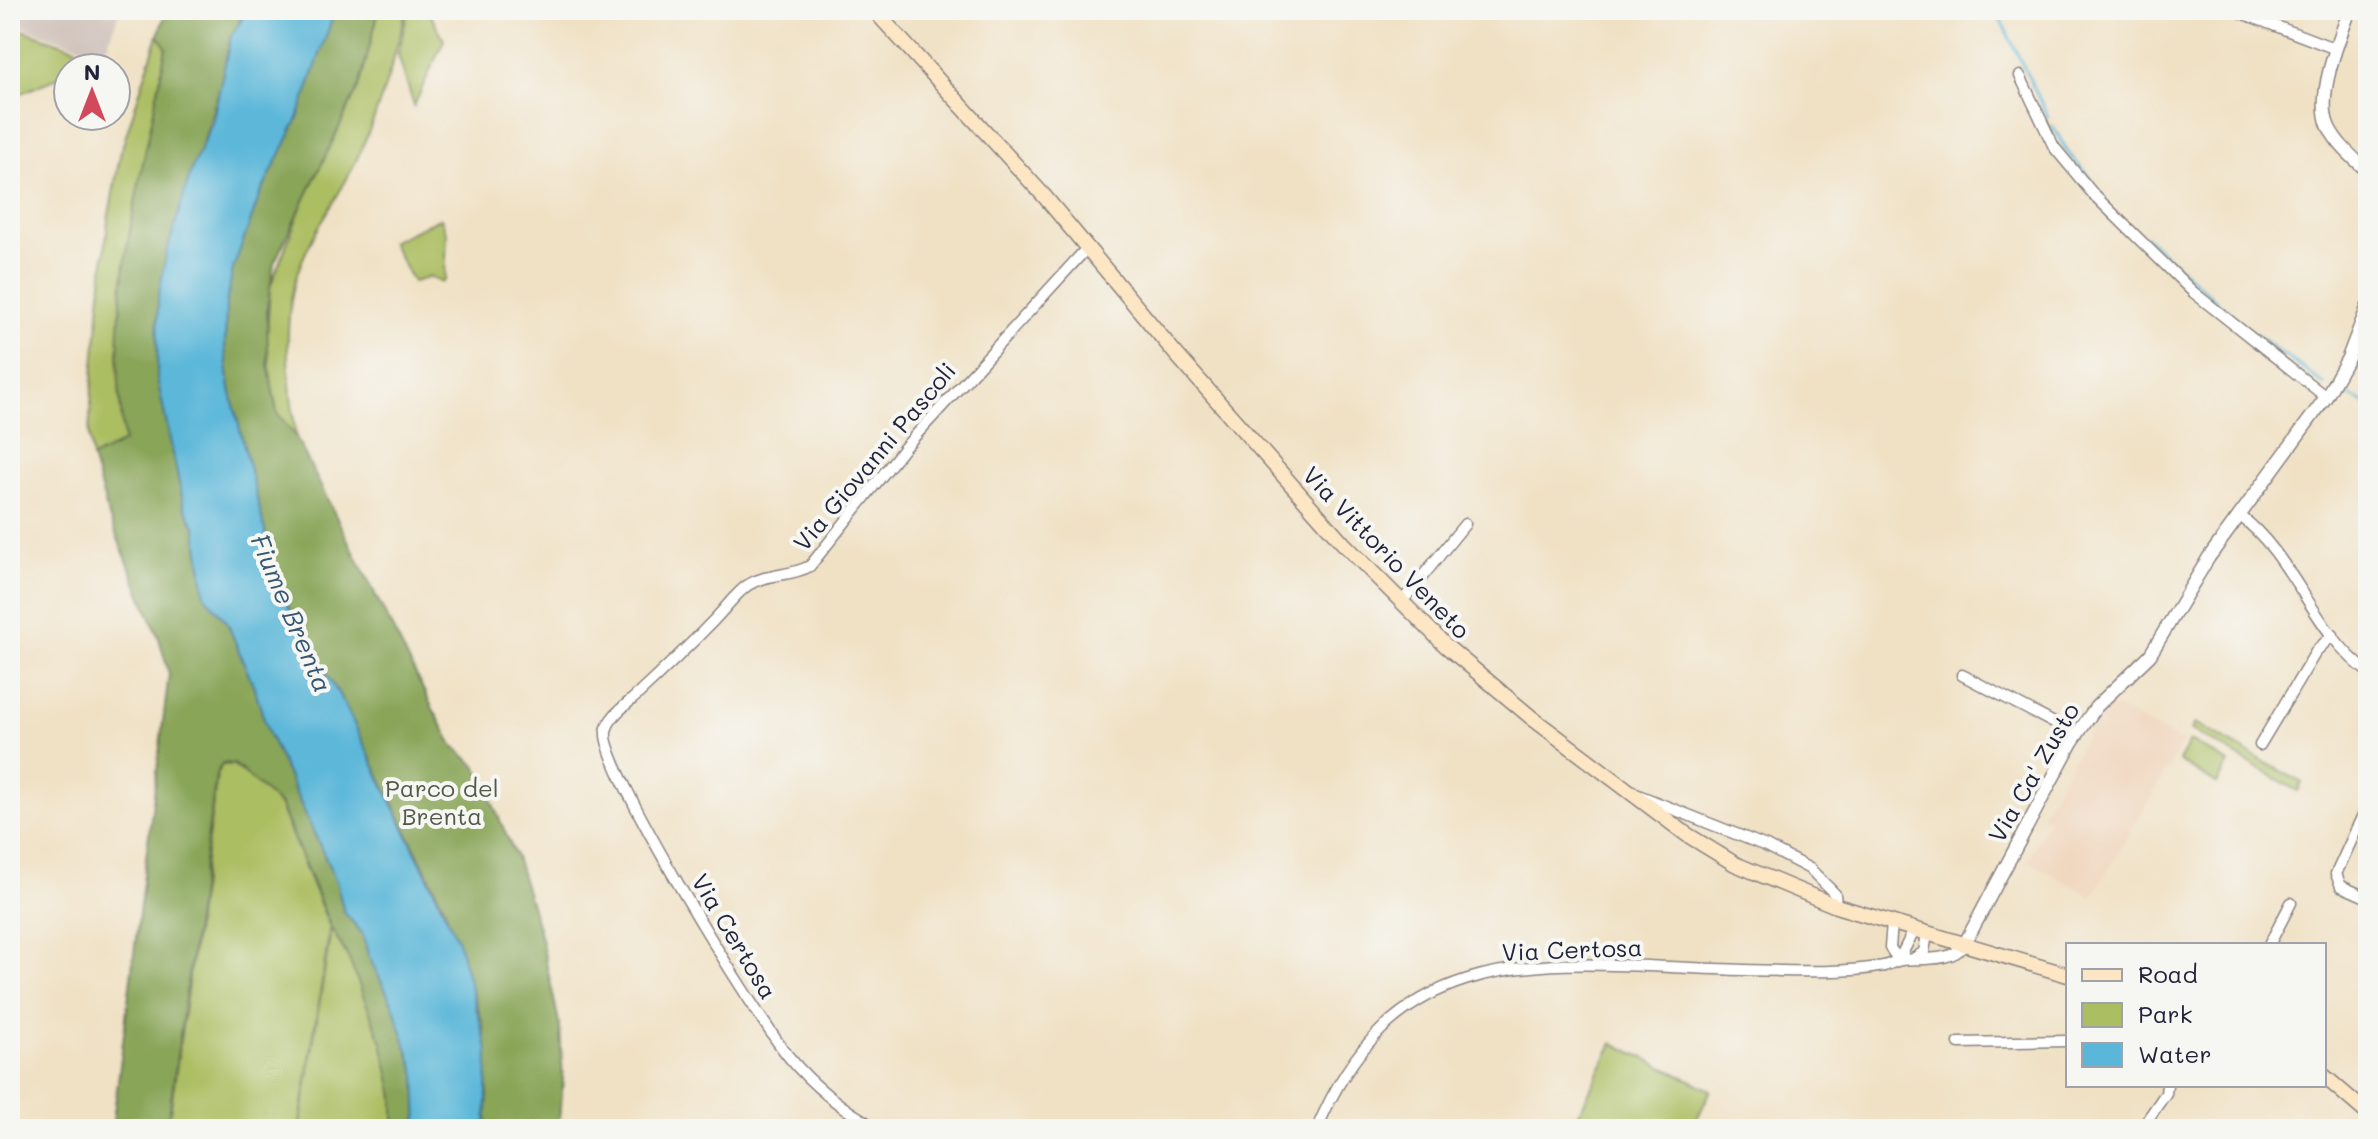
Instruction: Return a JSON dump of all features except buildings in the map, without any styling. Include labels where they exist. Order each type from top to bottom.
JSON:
[{"type":"main road","name":"Via Vittorio Veneto","points":[[874,10],[1087,248],[1264,455],[1401,603],[1479,675],[1632,795],[1735,864],[1836,906],[2066,974]]},
{"type":"main road","points":[[2326,1078],[2368,1114]]},
{"type":"street","points":[[2234,10],[2336,49]]},
{"type":"street","points":[[2350,10],[2326,89],[2327,122],[2339,143],[2368,172]]},
{"type":"street","points":[[2020,76],[2059,155],[2094,195],[2193,292],[2326,397]]},
{"type":"street","name":"Via Giovanni Pascoli","points":[[606,729],[615,715],[670,666],[747,585],[768,577],[793,576],[810,566],[915,436],[1087,248]]},
{"type":"street","name":"Via Ca' Zusto","points":[[1964,945],[2077,735],[2096,707],[2150,655],[2239,515],[2326,397],[2348,358],[2368,306]]},
{"type":"street","points":[[2239,515],[2288,571],[2345,652],[2368,672]]},
{"type":"street","points":[[1401,603],[1465,524]]},
{"type":"street","points":[[2260,745],[2317,650],[2333,635]]},
{"type":"street","points":[[1962,675],[2077,735]]},
{"type":"street","name":"Via Certosa","points":[[606,729],[606,745],[622,779],[720,957],[758,1013],[789,1057],[821,1090],[878,1129]]},
{"type":"street","points":[[1632,795],[1661,803],[1791,858],[1828,885],[1835,894],[1836,906]]},
{"type":"street","points":[[2368,804],[2336,874],[2341,886],[2368,898]]},
{"type":"street","points":[[2270,943],[2291,903]]},
{"type":"street","points":[[1892,923],[1890,948],[1899,960],[1921,932]]},
{"type":"street","points":[[1911,960],[1924,952],[1921,932]]},
{"type":"street","name":"Via Certosa","points":[[1317,1129],[1340,1078],[1358,1053],[1378,1034],[1435,991],[1495,970],[1604,963],[1793,971],[1884,966],[1899,960],[1954,954],[1964,945]]},
{"type":"street","points":[[1959,1043],[2066,1041]]},
{"type":"street","points":[[2141,1129],[2166,1093],[2167,1087]]},
{"type":"shaded area","points":[[10,10],[120,10],[105,52],[10,23]]},
{"type":"shaded area","points":[[2109,704],[2183,742],[2092,897],[2028,860],[2049,820],[2042,814],[2101,709]]},
{"type":"green space","points":[[167,10],[248,10],[240,18],[158,298],[157,378],[184,506],[196,528],[205,596],[227,622],[255,690],[268,732],[336,881],[344,912],[362,933],[369,957],[393,1005],[416,1075],[418,1129],[394,1129],[394,1096],[382,1043],[348,957],[331,928],[281,806],[234,764],[222,763],[216,775],[167,1129],[112,1129],[169,674],[159,638],[109,517],[92,458],[124,442],[118,362],[123,279],[166,47],[158,35]]},
{"type":"green space","name":"Parco del Brenta","points":[[335,10],[379,10],[360,84],[274,263],[267,308],[268,364],[277,413],[296,437],[453,745],[477,767],[516,857],[540,934],[560,1027],[563,1080],[558,1129],[486,1129],[488,1094],[483,1024],[444,907],[345,705],[294,620],[276,576],[230,389],[225,349],[226,303],[233,269],[260,195],[298,118]]},
{"type":"green space","points":[[379,10],[406,10],[390,72],[360,151],[311,241],[290,304],[288,342],[296,437],[277,413],[272,388],[267,336],[270,287],[302,205],[360,84]]},
{"type":"green space","points":[[408,10],[428,10],[444,40],[414,106],[398,55]]},
{"type":"green space","points":[[10,26],[87,52],[52,52],[52,80],[10,98]]},
{"type":"green space","points":[[158,35],[166,46],[139,194],[125,293],[121,392],[124,442],[92,458],[89,433],[108,220],[121,151],[127,132],[132,132],[132,117]]},
{"type":"green space","points":[[441,218],[447,235],[445,279],[443,282],[430,277],[413,282],[391,242]]},
{"type":"green space","points":[[2195,723],[2302,783],[2298,791],[2191,730]]},
{"type":"green space","points":[[2190,741],[2229,763],[2217,784],[2179,761]]},
{"type":"green space","points":[[222,765],[233,765],[261,786],[280,807],[330,928],[299,1129],[168,1129],[217,775]]},
{"type":"green space","points":[[331,929],[355,972],[377,1025],[391,1081],[395,1106],[394,1129],[300,1129]]},
{"type":"green space","points":[[1613,1043],[1711,1090],[1692,1129],[1571,1129]]},
{"type":"water","points":[[248,10],[335,10],[298,118],[260,195],[233,269],[226,303],[225,349],[230,389],[276,576],[294,620],[345,705],[457,938],[488,1051],[486,1129],[418,1129],[416,1075],[393,1005],[369,957],[362,933],[344,912],[336,881],[268,732],[255,690],[227,622],[205,596],[196,528],[184,506],[157,378],[158,298],[166,255],[192,168],[212,123],[231,36]]},
{"type":"waterway","points":[[1996,10],[2048,117]]},
{"type":"waterway","points":[[2053,126],[2066,150],[2093,182]]},
{"type":"waterway","points":[[2145,236],[2243,325]]},
{"type":"waterway","points":[[2249,330],[2324,384]]},
{"type":"waterway","points":[[2341,391],[2368,405]]},
{"type":"water label","name":"Fiume Brenta","points":[[292,613]]}]
